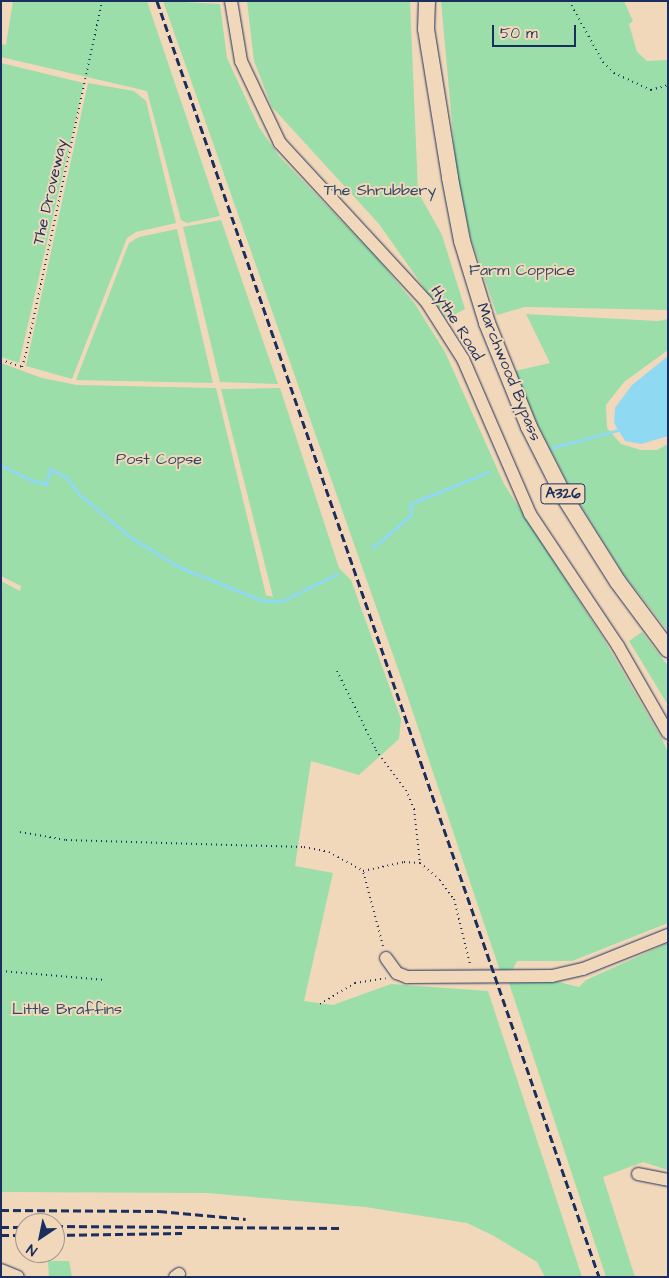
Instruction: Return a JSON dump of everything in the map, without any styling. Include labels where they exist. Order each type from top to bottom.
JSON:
[{"type":"main road","name":"Marchwood Bypass","points":[[427,1],[426,29],[450,178],[462,241],[487,323],[529,427],[565,498],[618,582],[668,649]]},
{"type":"street","name":"Hythe Road","points":[[231,1],[241,61],[280,143],[426,301],[463,359],[530,514],[618,646],[668,733]]},
{"type":"street","points":[[386,958],[397,973],[406,977],[474,978],[568,973],[668,935]]},
{"type":"street","points":[[638,1174],[668,1180]]},
{"type":"street","points":[[1,1270],[18,1277]]},
{"type":"path","name":"The Droveway","points":[[1,360],[22,367],[26,353],[102,1]]},
{"type":"path","points":[[569,1],[604,62],[614,73],[651,90],[668,85]]},
{"type":"path","points":[[337,671],[371,741],[406,790],[414,808],[420,864]]},
{"type":"path","points":[[20,832],[66,840],[304,847],[328,852],[363,871],[404,862],[420,864],[440,880],[454,900],[474,978]]},
{"type":"path","points":[[363,871],[386,958]]},
{"type":"path","points":[[1,971],[106,980]]},
{"type":"path","points":[[320,1004],[355,983],[406,977]]},
{"type":"green space","points":[[13,1],[147,1],[220,216],[187,223],[181,220],[147,91],[1,57],[1,44],[6,45]]},
{"type":"green space","points":[[163,1],[220,4],[227,58],[259,127],[279,156],[377,258],[415,304],[445,352],[504,484],[603,638],[663,741],[668,753],[668,923],[572,961],[517,961],[513,969],[500,971],[405,689]]},
{"type":"green space","name":"The Shrubbery","points":[[247,1],[410,1],[418,192],[442,235],[465,309],[446,319],[379,224],[272,107],[254,61]]},
{"type":"green space","name":"Farm Coppice","points":[[441,1],[624,1],[633,21],[629,24],[637,52],[647,61],[668,60],[668,310],[525,307],[497,315],[471,239],[457,178]]},
{"type":"green space","points":[[1,63],[84,83],[19,363],[1,357]]},
{"type":"green space","points":[[88,83],[134,91],[146,101],[176,223],[136,232],[127,238],[72,379],[26,366]]},
{"type":"green space","points":[[221,220],[278,384],[220,382],[183,227]]},
{"type":"green space","points":[[177,229],[213,383],[76,380],[129,243],[139,237]]},
{"type":"green space","points":[[526,314],[658,321],[668,319],[668,350],[624,382],[606,405],[607,428],[621,444],[641,450],[657,450],[668,444],[668,631],[625,576],[573,493],[537,423],[515,371],[550,363]]},
{"type":"green space","points":[[1,363],[42,378],[77,385],[216,388],[266,595],[273,597],[221,389],[280,388],[339,568],[351,580],[401,719],[399,739],[359,775],[311,761],[295,866],[333,873],[304,1001],[333,1005],[391,984],[488,991],[582,1277],[545,1277],[537,1262],[494,1236],[467,1223],[365,1207],[207,1193],[1,1192],[1,581],[20,591],[21,586],[1,576]]},
{"type":"green space","points":[[642,632],[668,666],[668,705],[629,641]]},
{"type":"green space","points":[[668,943],[668,1170],[643,1162],[603,1177],[635,1277],[606,1277],[509,983],[559,982],[579,987],[586,980]]},
{"type":"green space","points":[[65,1261],[69,1261],[72,1277],[49,1277],[48,1263],[65,1263]]},
{"type":"water","points":[[668,356],[668,436],[641,444],[625,441],[614,423],[615,408],[632,385]]},
{"type":"waterway","points":[[551,448],[618,430]]},
{"type":"waterway","points":[[1,465],[28,479],[46,484],[50,469],[66,477],[79,494],[130,537],[179,567],[263,601],[282,601],[337,574]]},
{"type":"waterway","points":[[372,548],[411,515],[410,504],[488,472]]},
{"type":"railway","points":[[157,1],[599,1277]]},
{"type":"railway","points":[[1,1210],[159,1211],[246,1219]]},
{"type":"railway","points":[[65,1226],[339,1228]]},
{"type":"railway","points":[[1,1227],[15,1227]]},
{"type":"railway","points":[[65,1235],[182,1233]]},
{"type":"railway","points":[[1,1235],[15,1235]]},
{"type":"park label","name":"Post Copse","points":[[159,459]]},
{"type":"park label","name":"Little Braffins","points":[[67,1009]]}]
